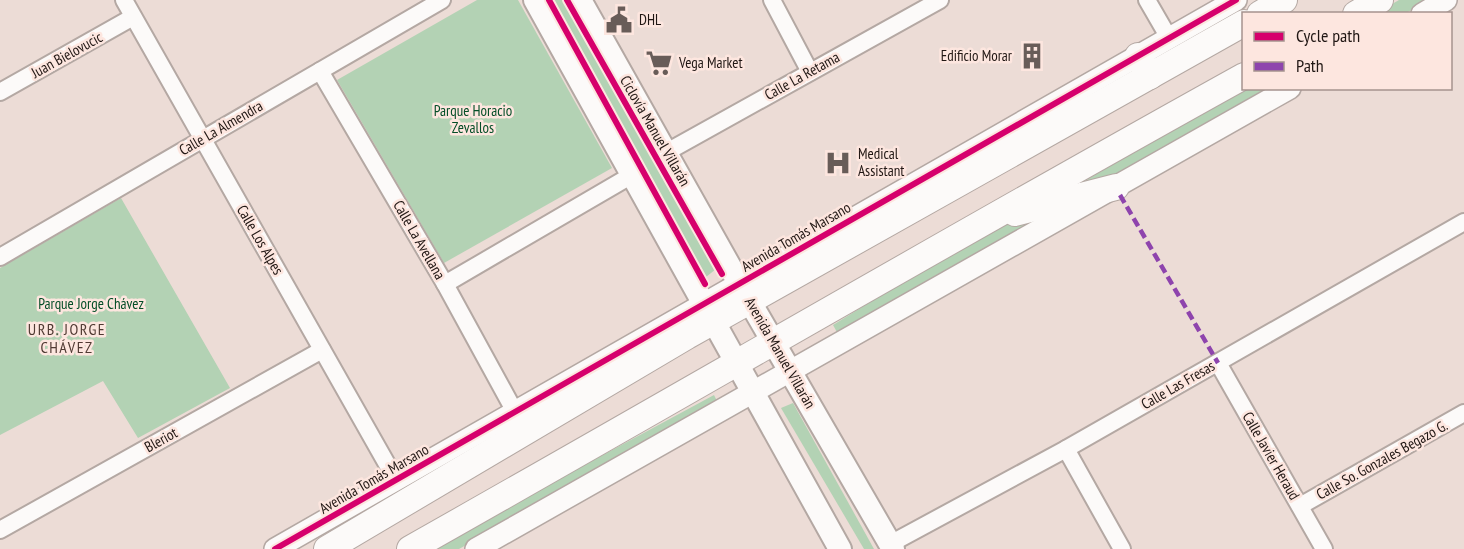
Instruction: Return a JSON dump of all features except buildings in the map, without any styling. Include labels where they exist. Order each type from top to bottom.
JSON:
[{"type":"main road","points":[[535,0],[840,549]]},
{"type":"main road","name":"Avenida Manuel Villarán","points":[[580,0],[744,292],[891,546]]},
{"type":"main road","points":[[1263,12],[1284,0]]},
{"type":"main road","points":[[1359,12],[1380,0]]},
{"type":"main road","name":"Avenida Tomás Marsano","points":[[327,549],[709,312],[1144,66],[1242,24]]},
{"type":"main road","points":[[410,549],[738,364],[979,222],[1242,77]]},
{"type":"main road","points":[[979,222],[1116,187]]},
{"type":"street","name":"Calle Los Alpes","points":[[124,0],[396,480]]},
{"type":"street","name":"Calle La Almendra","points":[[0,257],[442,0]]},
{"type":"street","points":[[772,0],[810,72]]},
{"type":"street","name":"Calle La Retama","points":[[665,153],[940,0]]},
{"type":"street","points":[[1147,0],[1169,38]]},
{"type":"street","name":"Avenida Tomás Marsano","points":[[1144,66],[1169,38],[1236,0]]},
{"type":"street","points":[[1425,12],[1446,0]]},
{"type":"street","name":"Juan Bielovucic","points":[[0,92],[133,17]]},
{"type":"street","name":"Calle La Avellana","points":[[320,71],[445,284],[515,412]]},
{"type":"street","points":[[476,549],[790,369],[1286,90]]},
{"type":"street","points":[[445,284],[632,175]]},
{"type":"street","name":"Calle Las Fresas","points":[[891,546],[1464,222]]},
{"type":"street","name":"Avenida Tomás Marsano","points":[[275,549],[515,412],[709,312]]},
{"type":"street","name":"Bleriot","points":[[0,530],[322,350]]},
{"type":"street","name":"Calle Javier Heraud","points":[[1218,363],[1323,549]]},
{"type":"street","name":"Calle So. Gonzales Begazo G.","points":[[1300,506],[1464,413]]},
{"type":"street","points":[[1066,449],[1122,549]]},
{"type":"green space","name":"Parque Horacio Zevallos","points":[[477,0],[518,0],[612,168],[444,263],[337,80]]},
{"type":"green space","points":[[551,0],[564,0],[716,269],[706,277]]},
{"type":"green space","points":[[1399,0],[1429,0],[1408,12],[1378,12]]},
{"type":"green space","points":[[1242,89],[1275,90],[1119,181],[1066,192]]},
{"type":"green space","name":"Parque Jorge Chávez","points":[[121,198],[230,388],[138,438],[103,381],[0,435],[0,268]]},
{"type":"green space","points":[[1058,211],[838,334],[833,325],[989,229]]},
{"type":"green space","points":[[714,395],[718,403],[459,549],[429,549]]},
{"type":"green space","points":[[793,403],[874,549],[864,549],[781,408]]},
{"type":"marked path","points":[[1120,195],[1218,363]]},
{"type":"cycle path","points":[[549,0],[705,284]]},
{"type":"cycle path","name":"Ciclovía Manuel Villarán","points":[[567,0],[722,274]]},
{"type":"cycle path","points":[[275,549],[1236,0]]},
{"type":"place","name":"DHL","points":[[619,20]]},
{"type":"place","name":"Edificio Morar","points":[[1032,56]]},
{"type":"place","name":"Vega Market","points":[[659,63]]},
{"type":"place","name":"Medical Assistant","points":[[838,163]]},
{"type":"district","name":"URB. JORGE CHÁVEZ","points":[[67,338]]}]
